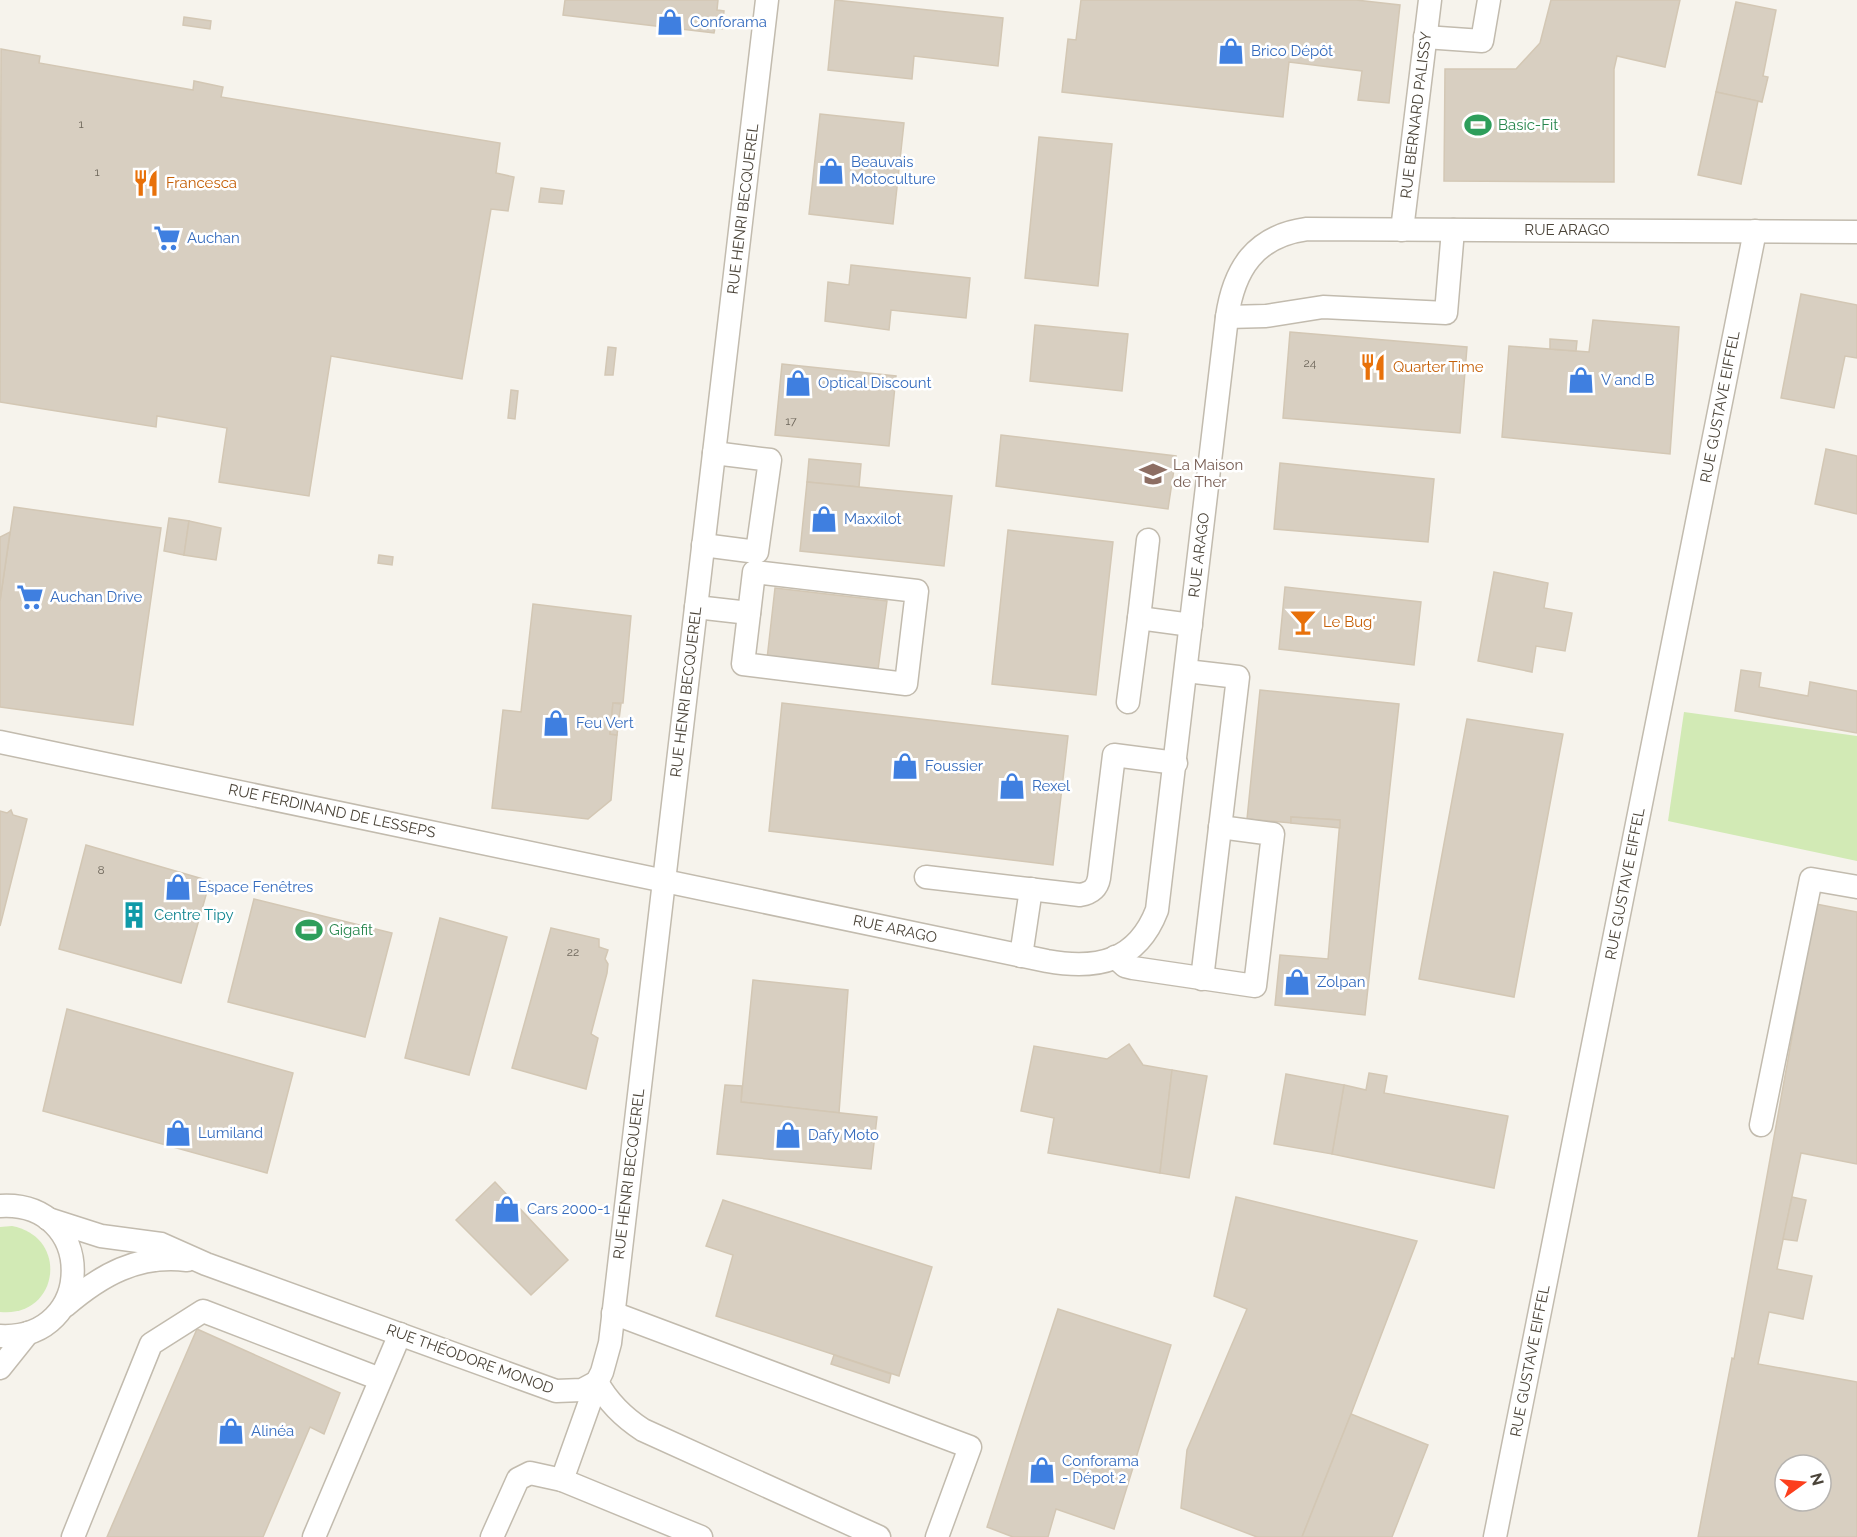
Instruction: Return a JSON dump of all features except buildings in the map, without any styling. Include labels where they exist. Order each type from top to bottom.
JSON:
[{"type":"street","name":"RUE HENRI BECQUEREL","points":[[562,1480],[606,1358],[613,1313],[767,0]]},
{"type":"street","name":"RUE BERNARD PALISSY","points":[[1402,230],[1430,0]]},
{"type":"street","points":[[1425,37],[1482,40],[1489,0]]},
{"type":"street","name":"RUE ARAGO","points":[[664,881],[1064,964],[1083,966],[1115,957],[1137,944],[1152,924],[1157,910],[1227,317],[1230,298],[1240,273],[1254,253],[1268,241],[1293,231],[1307,229],[1857,232]]},
{"type":"street","points":[[1227,317],[1266,316],[1323,307],[1446,313],[1453,230]]},
{"type":"street","name":"RUE GUSTAVE EIFFEL","points":[[1495,1537],[1755,231]]},
{"type":"street","points":[[703,545],[757,552],[770,460],[714,453]]},
{"type":"street","points":[[1128,702],[1148,540]]},
{"type":"street","points":[[754,572],[917,591],[906,684],[743,664],[749,613],[754,572]]},
{"type":"street","points":[[696,607],[749,613]]},
{"type":"street","points":[[1139,618],[1191,624]]},
{"type":"street","points":[[1186,671],[1238,677],[1202,979]]},
{"type":"street","name":"RUE FERDINAND DE LESSEPS","points":[[0,742],[664,881]]},
{"type":"street","points":[[926,877],[1080,895],[1096,888],[1114,755],[1176,762]]},
{"type":"street","points":[[1115,957],[1125,966],[1133,968],[1255,986],[1273,834],[1220,828]]},
{"type":"street","points":[[1761,1125],[1810,879],[1857,887]]},
{"type":"street","points":[[1021,956],[1031,889]]},
{"type":"street","name":"RUE THÉODORE MONOD","points":[[0,1206],[25,1208],[48,1219],[101,1236],[161,1244],[206,1264],[556,1391],[582,1390],[597,1382]]},
{"type":"street","points":[[48,1219],[65,1238],[73,1262],[71,1288],[60,1310]]},
{"type":"street","name":"RUE THÉODORE MONOD","points":[[28,1333],[48,1323],[60,1310],[94,1283],[130,1264],[167,1259],[206,1264]]},
{"type":"street","points":[[74,1537],[151,1344],[203,1311],[381,1379]]},
{"type":"street","points":[[613,1313],[970,1447],[938,1537]]},
{"type":"street","points":[[0,1336],[28,1333]]},
{"type":"street","points":[[0,1368],[28,1333]]},
{"type":"street","points":[[314,1537],[400,1334]]},
{"type":"street","points":[[597,1382],[616,1409],[643,1430],[879,1537]]},
{"type":"street","points":[[492,1537],[518,1479],[530,1473],[562,1480],[700,1537]]},
{"type":"green space","points":[[1684,712],[1857,736],[1857,861],[1668,821]]},
{"type":"green space","points":[[12,1226],[31,1233],[43,1245],[49,1260],[50,1275],[45,1290],[35,1303],[20,1310],[0,1312],[0,1227]]},
{"type":"place","name":"Conforama","points":[[670,22]]},
{"type":"place","name":"Brico Dépôt","points":[[1231,51]]},
{"type":"place","name":"Basic-Fit","points":[[1478,125]]},
{"type":"place","name":"Beauvais Motoculture","points":[[831,171]]},
{"type":"place","name":"Francesca","points":[[146,183]]},
{"type":"place","name":"Auchan","points":[[167,238]]},
{"type":"place","name":"Quarter Time","points":[[1373,367]]},
{"type":"place","name":"V and B","points":[[1581,380]]},
{"type":"place","name":"Optical Discount","points":[[798,383]]},
{"type":"place","name":"La Maison de Ther","points":[[1153,474]]},
{"type":"place","name":"Maxxilot","points":[[824,519]]},
{"type":"place","name":"Auchan Drive","points":[[30,597]]},
{"type":"place","name":"Le Bug'","points":[[1303,622]]},
{"type":"place","name":"Feu Vert","points":[[556,723]]},
{"type":"place","name":"Foussier","points":[[905,766]]},
{"type":"place","name":"Rexel","points":[[1012,786]]},
{"type":"place","name":"Espace Fenêtres","points":[[178,887]]},
{"type":"place","name":"Centre Tipy","points":[[134,915]]},
{"type":"place","name":"Gigafit","points":[[309,930]]},
{"type":"place","name":"Zolpan","points":[[1297,982]]},
{"type":"place","name":"Lumiland","points":[[178,1133]]},
{"type":"place","name":"Dafy Moto","points":[[788,1135]]},
{"type":"place","name":"Cars 2000-1","points":[[507,1209]]},
{"type":"place","name":"Alinéa","points":[[231,1431]]},
{"type":"place","name":"Conforama - Dépot 2","points":[[1042,1470]]}]
